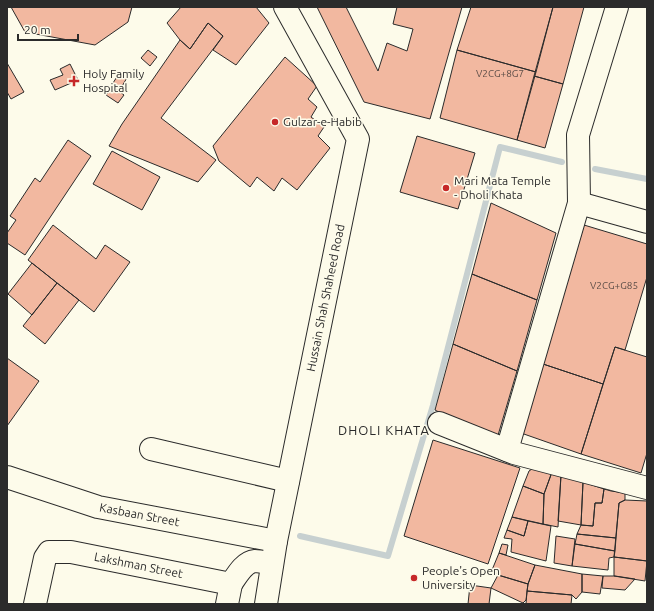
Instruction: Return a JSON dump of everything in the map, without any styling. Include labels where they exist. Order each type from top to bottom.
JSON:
[{"type":"street","name":"Hussain Shah Shaheed Road","points":[[266,604],[288,480],[358,139],[285,7]]},
{"type":"street","points":[[507,450],[578,203],[578,135],[617,7]]},
{"type":"street","points":[[578,203],[647,222]]},
{"type":"street","points":[[439,424],[507,450],[647,488]]},
{"type":"street","points":[[151,449],[288,480]]},
{"type":"street","name":"Kasbaan Street","points":[[7,477],[98,507],[276,541]]},
{"type":"street","name":"Lakshman Street","points":[[35,604],[45,558],[49,552],[71,552],[229,594],[242,569],[254,561],[272,564]]},
{"type":"building","points":[[11,7],[132,7],[128,22],[95,45],[25,32]]},
{"type":"building","points":[[181,7],[256,7],[269,23],[236,65],[213,50],[223,36],[208,23],[190,49],[180,40],[167,23]]},
{"type":"building","points":[[317,7],[346,7],[378,71],[387,43],[407,51],[413,29],[393,24],[397,7],[462,7],[430,119],[364,102]]},
{"type":"building","points":[[471,7],[553,7],[536,72],[457,50]]},
{"type":"building","points":[[553,7],[584,7],[563,84],[534,76]]},
{"type":"building","points":[[208,23],[223,36],[161,118],[216,160],[198,182],[109,146],[122,124],[180,40],[190,49]]},
{"type":"building","points":[[148,50],[157,57],[150,66],[141,58]]},
{"type":"building","points":[[457,50],[536,72],[517,140],[440,118]]},
{"type":"building","name":"Gulzar-e-Habib","points":[[285,57],[317,86],[308,99],[317,107],[311,117],[324,127],[318,136],[330,148],[297,190],[282,178],[274,191],[257,177],[250,187],[219,161],[213,146]]},
{"type":"building","points":[[7,63],[24,92],[11,99],[7,92]]},
{"type":"building","points":[[70,64],[78,80],[55,90],[50,80],[63,75],[60,69]]},
{"type":"building","points":[[120,72],[128,76],[121,88],[113,83]]},
{"type":"building","points":[[534,76],[563,84],[545,148],[517,140]]},
{"type":"building","points":[[112,86],[124,95],[118,103],[106,95]]},
{"type":"building","points":[[417,136],[475,153],[458,209],[400,192]]},
{"type":"building","points":[[68,140],[91,156],[25,255],[7,243],[7,233],[16,220],[10,216],[35,178],[40,182]]},
{"type":"building","points":[[112,151],[160,177],[142,210],[93,184]]},
{"type":"building","points":[[491,203],[556,233],[537,300],[472,274]]},
{"type":"building","points":[[53,225],[96,259],[105,245],[130,262],[94,312],[28,260]]},
{"type":"building","points":[[584,225],[647,244],[647,277],[625,350],[615,347],[603,384],[543,364]]},
{"type":"building","points":[[32,263],[57,283],[32,315],[8,294]]},
{"type":"building","points":[[472,274],[537,300],[517,371],[453,344]]},
{"type":"building","points":[[57,283],[79,300],[45,344],[23,326]]},
{"type":"building","points":[[453,344],[517,371],[496,442],[435,410]]},
{"type":"building","points":[[615,347],[647,357],[647,453],[641,473],[581,454]]},
{"type":"building","points":[[7,358],[39,381],[7,426]]},
{"type":"building","points":[[543,364],[603,384],[581,454],[521,433]]},
{"type":"building","points":[[433,440],[520,468],[488,564],[404,536]]},
{"type":"building","points":[[535,467],[552,472],[544,494],[523,486],[529,471]]},
{"type":"building","points":[[552,472],[561,475],[558,527],[543,524],[544,494]]},
{"type":"building","points":[[561,475],[583,482],[581,525],[558,521]]},
{"type":"building","points":[[583,482],[604,489],[602,503],[595,503],[593,526],[581,525]]},
{"type":"building","points":[[523,486],[544,494],[543,524],[512,517]]},
{"type":"building","points":[[604,489],[625,493],[625,500],[619,503],[616,538],[577,534],[581,525],[593,526],[595,503],[602,503]]},
{"type":"building","points":[[625,500],[647,501],[647,561],[614,557],[619,503]]},
{"type":"building","points":[[512,517],[528,521],[524,536],[507,530]]},
{"type":"building","points":[[528,521],[551,526],[546,561],[511,552],[512,539],[504,538],[507,530],[524,536]]},
{"type":"building","points":[[577,534],[616,538],[615,551],[575,544]]},
{"type":"building","points":[[556,536],[575,539],[572,566],[554,563]]},
{"type":"building","points":[[502,544],[508,545],[506,555],[499,553]]},
{"type":"building","points":[[575,544],[615,551],[614,557],[609,558],[608,570],[572,566]]},
{"type":"building","points":[[499,553],[535,565],[528,584],[498,575],[492,570]]},
{"type":"building","points":[[614,557],[647,561],[645,581],[614,576]]},
{"type":"building","points":[[535,565],[582,574],[582,592],[576,599],[572,595],[527,591]]},
{"type":"building","points":[[582,574],[603,576],[600,594],[582,592]]},
{"type":"building","points":[[498,575],[528,584],[526,600],[523,603],[491,588]]},
{"type":"building","points":[[603,576],[635,579],[625,590],[602,588]]},
{"type":"building","points":[[470,585],[491,588],[489,604],[468,604]]},
{"type":"building","points":[[527,591],[572,595],[571,604],[526,604]]},
{"type":"waterway","points":[[300,536],[388,556],[433,405],[500,147],[562,162]]},
{"type":"waterway","points":[[595,169],[647,179]]},
{"type":"place","name":"Holy Family Hospital","points":[[74,81]]},
{"type":"place","name":"Gulzar-e-Habib","points":[[275,122]]},
{"type":"place","name":"Mari Mata Temple - Dholi Khata","points":[[446,188]]},
{"type":"place","name":"People's Open University","points":[[414,578]]},
{"type":"district","name":"DHOLI KHATA","points":[[384,430]]}]
